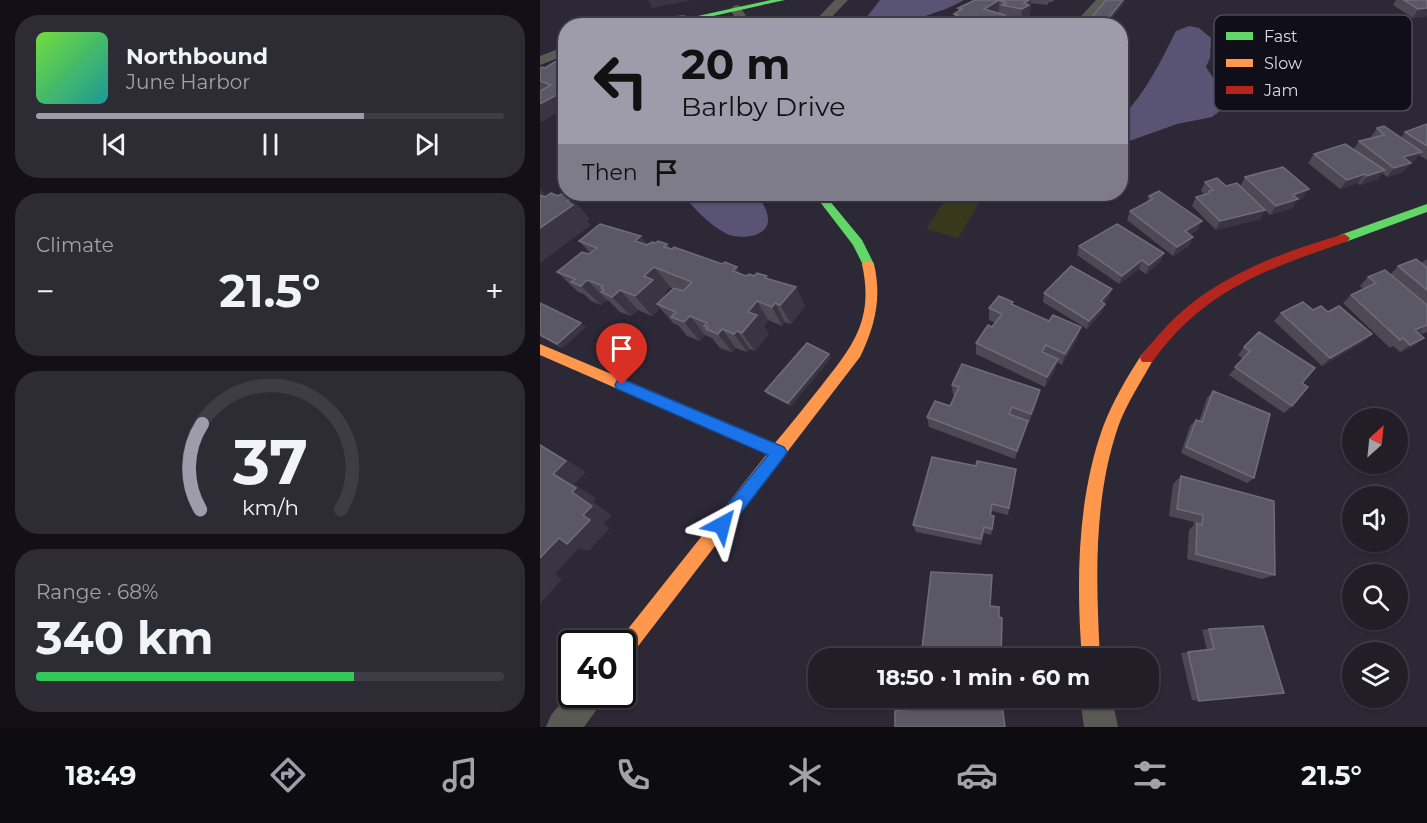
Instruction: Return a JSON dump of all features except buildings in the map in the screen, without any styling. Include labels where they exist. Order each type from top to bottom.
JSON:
[{"type":"street","points":[[693,18],[781,0]]},
{"type":"street","points":[[823,18],[839,0]]},
{"type":"street","points":[[1086,18],[1103,0]]},
{"type":"street","points":[[735,9],[741,18]]},
{"type":"street","points":[[540,61],[558,53]]},
{"type":"street","points":[[636,633],[854,357],[866,333],[873,310],[873,278],[866,257],[824,201]]},
{"type":"street","points":[[1090,648],[1086,574],[1094,492],[1105,446],[1119,406],[1152,350],[1194,307],[1239,277],[1258,268],[1427,208]]},
{"type":"street","points":[[540,349],[779,452]]},
{"type":"street","points":[[563,727],[578,708]]},
{"type":"street","points":[[1098,708],[1101,727]]},
{"type":"shaded area","points":[[880,0],[964,0],[917,18],[866,18]]},
{"type":"shaded area","points":[[1189,26],[1199,28],[1211,38],[1210,58],[1206,67],[1214,79],[1214,111],[1220,111],[1212,117],[1177,124],[1128,142],[1128,110],[1158,66],[1176,31]]},
{"type":"shaded area","points":[[688,201],[761,201],[768,219],[764,230],[753,236],[739,237],[720,230]]},
{"type":"shaded area","points":[[944,201],[980,201],[958,238],[926,229]]},
{"type":"traffic: fast","points":[[694,18],[781,0]]},
{"type":"traffic: fast","points":[[825,201],[858,243],[868,264]]},
{"type":"traffic: fast","points":[[1344,238],[1427,208]]},
{"type":"traffic: slow","points":[[636,633],[855,353],[865,332],[872,299],[868,264]]},
{"type":"traffic: slow","points":[[540,349],[779,452]]},
{"type":"traffic: slow","points":[[1090,648],[1089,541],[1100,463],[1111,426],[1126,391],[1147,358]]},
{"type":"traffic: jam","points":[[1147,358],[1168,333],[1212,295],[1259,269],[1344,238]]},
{"type":"route","points":[[622,385],[779,452],[722,525]]}]
